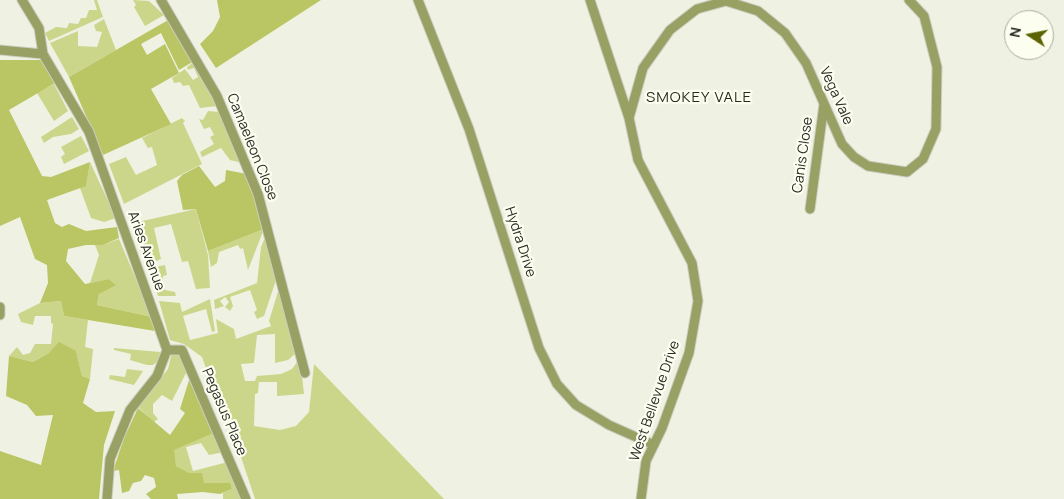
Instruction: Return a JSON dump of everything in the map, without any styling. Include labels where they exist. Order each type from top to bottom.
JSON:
[{"type":"street","points":[[0,50],[43,54],[39,28],[22,0]]},
{"type":"street","name":"Hydra Drive","points":[[418,0],[469,129],[539,348],[557,384],[576,405],[601,420],[654,445]]},
{"type":"street","name":"West Bellevue Drive","points":[[590,0],[629,118],[638,160],[692,263],[698,300],[689,353],[646,462],[641,499]]},
{"type":"street","name":"Vega Vale","points":[[629,118],[643,68],[670,30],[697,8],[726,1],[758,11],[785,33],[806,63],[842,144],[854,157],[868,166],[907,172],[923,159],[936,129],[937,67],[924,16],[909,0]]},
{"type":"street","name":"Camaeleon Close","points":[[164,1],[217,96],[258,194],[305,372]]},
{"type":"street","name":"Aries Avenue","points":[[43,54],[89,132],[167,350]]},
{"type":"street","name":"Canis Close","points":[[810,209],[824,104]]},
{"type":"street","points":[[0,307],[0,315]]},
{"type":"street","points":[[107,499],[110,459],[130,410],[157,376],[167,350]]},
{"type":"street","name":"Pegasus Place","points":[[167,350],[182,350],[246,499]]},
{"type":"green space","points":[[94,0],[97,0],[103,17],[49,41],[45,33],[56,27],[67,28],[69,23],[78,24],[81,18],[86,18],[89,10],[97,10]]},
{"type":"green space","points":[[133,0],[149,1],[164,15],[145,26],[134,7],[136,5]]},
{"type":"green space","points":[[217,0],[321,0],[216,68],[200,44],[213,31],[220,17]]},
{"type":"green space","points":[[104,19],[116,50],[69,77],[50,43],[78,31],[78,46],[97,47],[102,32],[96,31],[94,25]]},
{"type":"green space","points":[[170,19],[194,61],[179,70],[161,33],[141,44],[147,55],[165,44],[179,73],[151,89],[171,124],[103,155],[69,77]]},
{"type":"green space","points":[[0,60],[44,60],[55,83],[9,110],[42,176],[51,177],[90,162],[86,186],[47,200],[55,223],[62,227],[69,224],[86,231],[117,227],[119,238],[103,245],[86,245],[68,249],[66,261],[85,284],[109,279],[116,285],[99,294],[97,305],[152,317],[155,331],[64,316],[61,301],[40,303],[48,283],[47,265],[35,259],[20,217],[0,226]]},
{"type":"green space","points":[[194,62],[217,106],[200,108],[189,85],[183,86],[180,82],[174,83],[172,78],[185,69],[193,80],[198,77],[194,68],[188,70],[187,67]]},
{"type":"green space","points":[[54,84],[68,111],[54,121],[37,93]]},
{"type":"green space","points":[[208,111],[219,112],[242,163],[230,160],[221,148],[202,157],[200,152],[214,144],[210,137],[214,135],[210,127],[204,129],[199,119],[203,120]]},
{"type":"green space","points":[[72,117],[79,129],[71,134],[53,137],[44,143],[41,137]]},
{"type":"green space","points":[[182,118],[185,121],[183,123],[202,164],[124,204],[109,164],[126,157],[136,175],[157,165],[152,147],[148,148],[142,138]]},
{"type":"green space","points":[[81,136],[89,151],[64,164],[61,157],[65,154],[61,147]]},
{"type":"green space","points":[[90,162],[116,218],[104,222],[91,218],[80,188],[86,185]]},
{"type":"green space","points":[[199,166],[215,187],[225,181],[226,170],[247,174],[264,229],[208,251],[196,209],[183,210],[177,181],[182,175]]},
{"type":"green space","points":[[196,209],[208,255],[210,288],[196,289],[188,261],[182,262],[171,224],[154,228],[161,259],[149,264],[138,222]]},
{"type":"green space","points":[[264,229],[248,270],[243,248],[240,249],[238,245],[219,252],[217,263],[211,267],[208,251]]},
{"type":"green space","points":[[119,239],[152,317],[97,305],[99,294],[115,284],[109,279],[90,283],[99,255],[95,245],[103,245]]},
{"type":"green space","points":[[269,239],[278,274],[264,316],[257,319],[254,312],[257,310],[250,290],[230,297],[233,306],[230,311],[225,307],[229,302],[225,297],[220,301],[224,306],[215,309],[214,300],[257,283],[261,247],[264,240]]},
{"type":"green space","points":[[165,265],[167,275],[163,276],[163,286],[165,290],[175,292],[176,296],[158,296],[150,268]]},
{"type":"green space","points":[[280,285],[297,352],[288,360],[275,363],[275,334],[257,335],[254,363],[241,364],[245,381],[255,381],[257,376],[281,374],[292,369],[300,358],[304,394],[277,396],[277,382],[259,382],[258,393],[255,394],[254,426],[280,430],[296,426],[309,412],[314,364],[444,499],[255,499],[231,427],[216,396],[202,357],[184,344],[170,340],[159,301],[180,303],[182,312],[210,299],[215,331],[212,332],[206,309],[183,316],[190,340],[218,333],[216,319],[234,329],[236,339],[271,326],[269,321]]},
{"type":"green space","points":[[61,301],[64,316],[88,320],[85,347],[93,349],[90,379],[82,376],[76,351],[49,353],[33,362],[9,356],[17,347],[23,355],[30,353],[35,344],[51,344],[53,324],[51,323],[51,316],[35,316],[33,325],[21,322],[18,314],[40,303]]},
{"type":"green space","points":[[59,342],[76,351],[82,376],[90,379],[83,403],[96,412],[115,411],[104,445],[99,499],[0,499],[0,451],[41,465],[53,415],[36,416],[27,405],[6,396],[9,356],[33,362],[49,353]]},
{"type":"green space","points":[[114,348],[160,352],[159,360],[153,365],[147,365],[130,360],[131,354],[114,350]]},
{"type":"green space","points":[[172,352],[180,354],[188,369],[172,401],[162,395],[153,404],[153,413],[158,419],[154,422],[138,407],[168,369]]},
{"type":"green space","points":[[127,369],[143,371],[134,385],[109,379],[110,375],[125,377]]},
{"type":"green space","points":[[190,377],[214,433],[174,450],[176,466],[189,473],[202,473],[204,483],[230,483],[232,489],[220,494],[203,492],[177,494],[178,499],[151,499],[146,494],[156,487],[154,478],[145,475],[141,481],[133,483],[129,491],[122,493],[119,470],[113,471],[124,438],[138,408],[170,435],[185,413],[180,409]]},
{"type":"green space","points":[[214,433],[224,452],[209,455],[201,443],[186,447],[193,471],[228,462],[242,499],[223,499],[223,493],[232,489],[229,483],[204,483],[176,466],[173,450]]},
{"type":"district","name":"SMOKEY VALE","points":[[699,98]]}]
